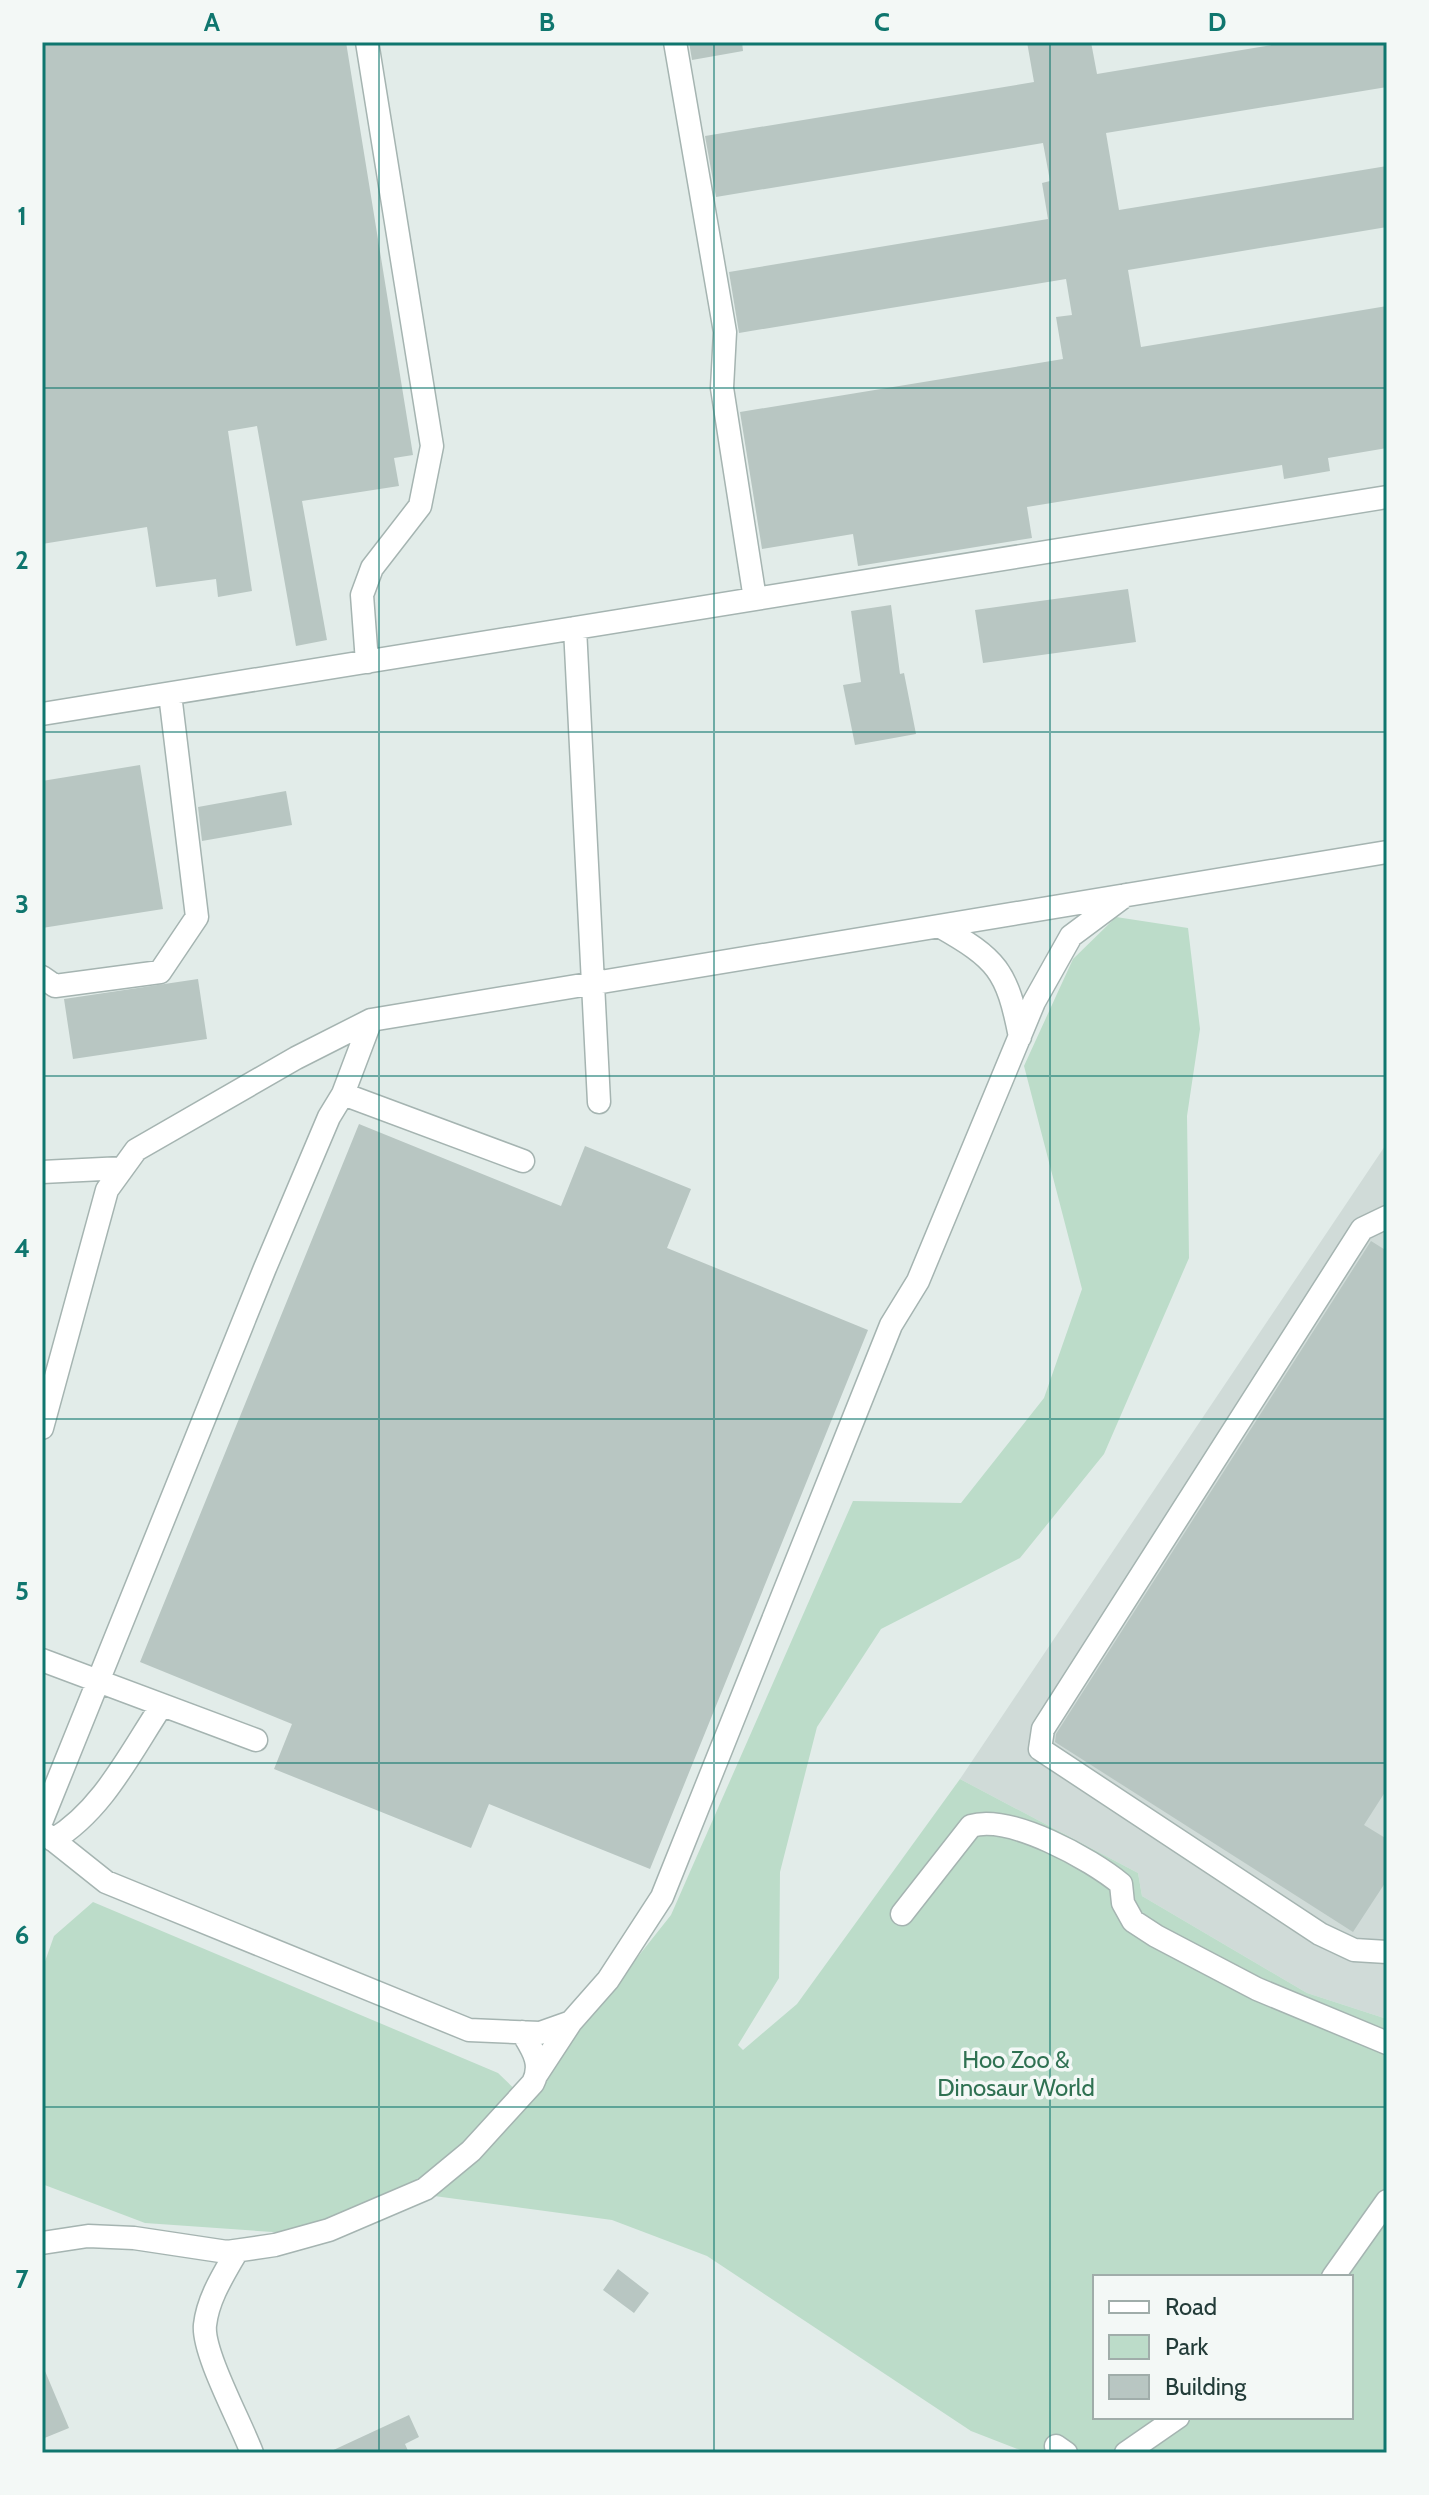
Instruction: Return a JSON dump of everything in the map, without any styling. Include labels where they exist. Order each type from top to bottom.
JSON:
[{"type":"street","points":[[367,42],[432,446],[420,506],[372,568],[362,595],[367,662]]},
{"type":"street","points":[[675,42],[725,332],[722,388],[755,599]]},
{"type":"street","points":[[42,714],[1387,497]]},
{"type":"street","points":[[575,628],[599,1102]]},
{"type":"street","points":[[42,977],[55,986],[160,972],[197,917],[170,694]]},
{"type":"street","points":[[42,1428],[107,1190],[136,1150],[371,1020],[1387,852]]},
{"type":"street","points":[[42,2243],[88,2236],[237,2251],[275,2245],[329,2230],[425,2189],[471,2151],[537,2074],[571,2022],[608,1980],[662,1897],[891,1325],[918,1281],[1034,1002],[1071,936],[1126,895]]},
{"type":"street","points":[[939,926],[985,953],[1012,994],[1020,1037]]},
{"type":"street","points":[[46,1831],[98,1681],[265,1268],[329,1117],[343,1094],[371,1020]]},
{"type":"street","points":[[343,1094],[523,1161]]},
{"type":"street","points":[[42,1172],[123,1168]]},
{"type":"street","points":[[1387,1217],[1362,1229],[1043,1729],[1040,1749],[1320,1934],[1354,1950],[1387,1952]]},
{"type":"street","points":[[42,1660],[256,1740]]},
{"type":"street","points":[[46,1831],[78,1825],[97,1804],[162,1705]]},
{"type":"street","points":[[902,1914],[971,1826],[984,1822],[1012,1826],[1107,1872],[1121,1884],[1123,1903],[1133,1921],[1156,1936],[1257,1989],[1387,2043]]},
{"type":"street","points":[[46,1831],[106,1882],[469,2030],[540,2033],[571,2022]]},
{"type":"street","points":[[522,2032],[537,2058],[537,2074]]},
{"type":"street","points":[[1334,2275],[1387,2201]]},
{"type":"street","points":[[237,2251],[212,2297],[205,2327],[208,2350],[252,2453]]},
{"type":"street","points":[[1126,2453],[1175,2419]]},
{"type":"shaded area","points":[[1387,1143],[1387,2019],[1307,1993],[1142,1896],[1138,1873],[960,1779]]},
{"type":"green space","name":"Hoo Zoo & Dinosaur World","points":[[1116,917],[1188,928],[1200,1029],[1187,1116],[1189,1258],[1104,1454],[1020,1558],[881,1629],[817,1727],[780,1872],[779,1978],[738,2045],[743,2050],[797,2004],[960,1779],[1138,1873],[1142,1896],[1307,1993],[1387,2019],[1387,2453],[1028,2453],[971,2431],[707,2256],[612,2220],[427,2195],[302,2234],[145,2223],[42,2184],[42,1970],[54,1936],[93,1902],[498,2073],[525,2099],[671,1915],[853,1501],[961,1503],[1044,1398],[1082,1289],[1024,1066],[1073,959]]},
{"type":"building","points":[[42,42],[346,42],[413,455],[394,458],[399,486],[302,501],[327,640],[296,646],[257,426],[228,431],[252,591],[218,597],[216,579],[156,587],[147,527],[42,544]]},
{"type":"building","points":[[689,42],[742,42],[743,51],[692,60]]},
{"type":"building","points":[[1027,42],[1091,42],[1097,74],[1290,42],[1387,42],[1387,87],[1106,133],[1119,210],[1387,166],[1387,227],[1128,270],[1141,347],[1387,306],[1387,448],[1328,458],[1330,471],[1284,479],[1282,465],[1027,507],[1032,538],[858,566],[853,534],[762,549],[740,412],[1063,359],[1056,317],[1072,315],[1066,279],[739,333],[729,272],[1048,219],[1042,183],[1050,181],[1043,143],[716,197],[705,136],[1034,82]]},
{"type":"building","points":[[1128,589],[1136,642],[983,663],[975,610]]},
{"type":"building","points":[[891,605],[900,674],[904,673],[916,734],[855,745],[843,685],[861,682],[851,611]]},
{"type":"building","points":[[140,765],[163,909],[42,928],[42,781]]},
{"type":"building","points":[[286,791],[292,825],[202,841],[198,807]]},
{"type":"building","points":[[198,979],[207,1039],[73,1059],[64,999]]},
{"type":"building","points":[[359,1124],[561,1206],[585,1146],[691,1189],[667,1248],[868,1330],[650,1869],[489,1804],[471,1848],[274,1769],[292,1724],[140,1662]]},
{"type":"building","points":[[1371,1241],[1387,1251],[1387,1789],[1364,1825],[1387,1839],[1387,1880],[1353,1932],[1055,1742],[1056,1734]]},
{"type":"building","points":[[618,2269],[649,2293],[634,2313],[603,2290]]},
{"type":"building","points":[[42,2364],[69,2428],[42,2439]]},
{"type":"building","points":[[409,2415],[419,2437],[405,2444],[409,2453],[327,2453]]}]
